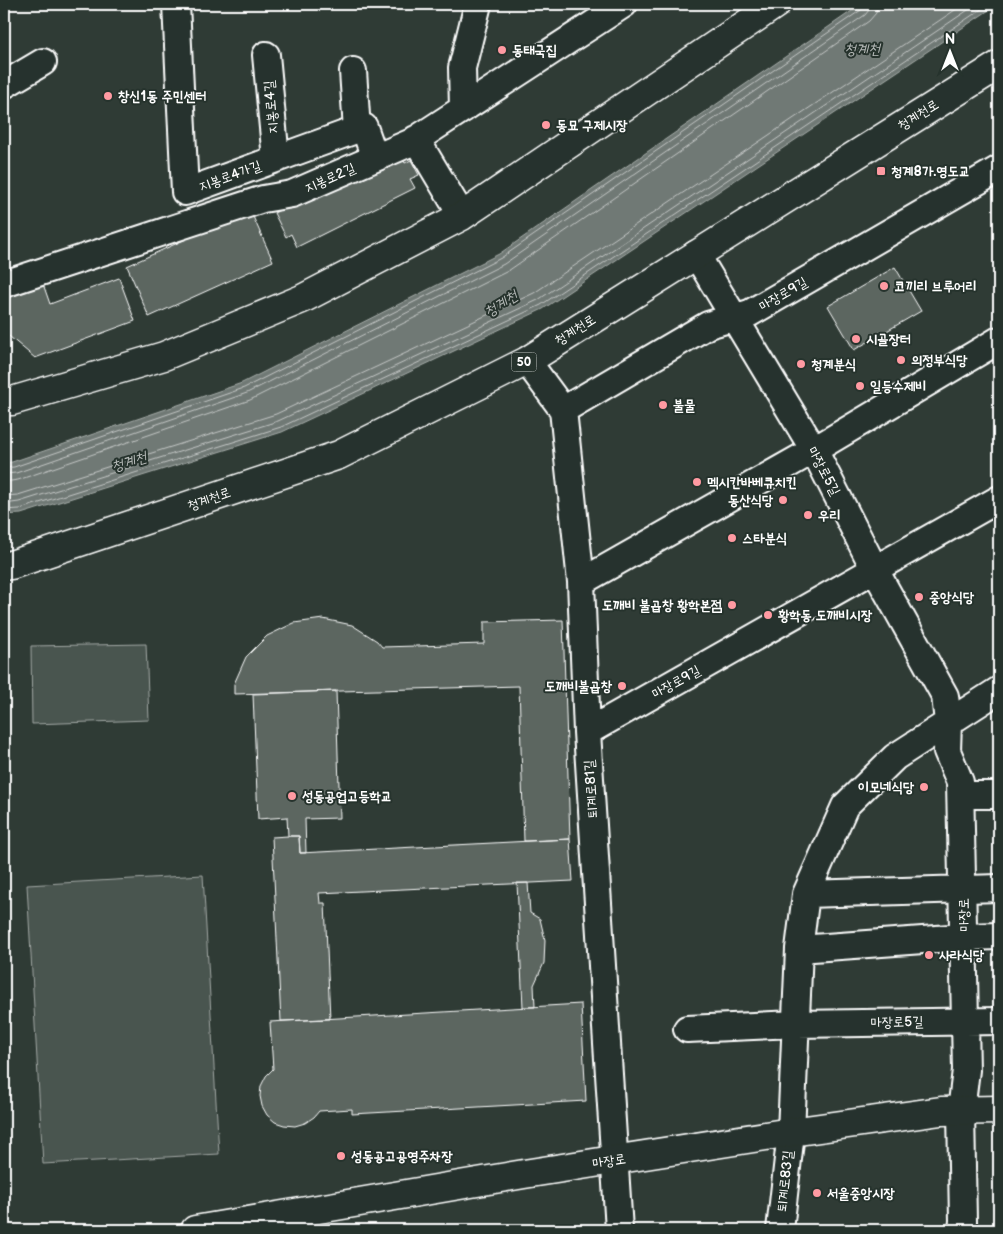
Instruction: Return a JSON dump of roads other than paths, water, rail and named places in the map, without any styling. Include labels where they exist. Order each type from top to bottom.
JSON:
[{"type":"main road","points":[[4,401],[12,401],[164,356],[302,299],[462,216],[776,4]]},
{"type":"main road","name":"청계천로","points":[[4,566],[339,455],[527,360],[999,64]]},
{"type":"main road","name":"마장로","points":[[195,1230],[258,1225],[614,1160],[791,1132],[942,1111],[999,1110]]},
{"type":"street","name":"지봉로4가길","points":[[176,4],[186,192],[357,130]]},
{"type":"street","points":[[463,109],[462,68],[478,4]]},
{"type":"street","name":"지봉로2길","points":[[4,284],[263,199],[292,194],[375,158],[416,139],[624,4]]},
{"type":"street","name":"지봉로4길","points":[[266,56],[276,159]]},
{"type":"street","points":[[4,85],[43,62]]},
{"type":"street","points":[[354,71],[357,130],[364,127],[375,158]]},
{"type":"street","points":[[416,139],[462,216]]},
{"type":"street","name":"마장로9길","points":[[563,410],[708,325],[750,313],[999,169]]},
{"type":"street","name":"마장로5길","points":[[696,254],[814,450],[875,570],[945,696],[948,722]]},
{"type":"street","points":[[581,582],[814,450],[999,340]]},
{"type":"street","name":"퇴계로81길","points":[[527,360],[563,410],[581,582],[587,732],[619,1230]]},
{"type":"street","name":"마장로9길","points":[[587,732],[999,499]]},
{"type":"street","points":[[791,1132],[799,949],[806,894],[845,806],[895,757],[999,690]]},
{"type":"street","name":"마장로","points":[[948,722],[947,751],[960,782],[961,795],[966,1020],[966,1070],[961,1111],[962,1230]]},
{"type":"street","points":[[961,795],[999,795]]},
{"type":"street","points":[[806,894],[999,888]]},
{"type":"street","points":[[799,949],[999,936]]},
{"type":"street","name":"마장로5길","points":[[687,1029],[795,1024],[999,1021]]},
{"type":"street","name":"퇴계로83길","points":[[780,1230],[791,1132]]},
{"type":"water","name":"청계천","points":[[862,4],[998,4],[543,309],[282,432],[21,514],[4,515],[4,463],[12,462],[242,383],[499,254]]},
{"type":"place","name":"동태국집","points":[[502,50]]},
{"type":"place","name":"창신1동 주민센터","points":[[108,96]]},
{"type":"place","name":"동묘 구제시장","points":[[546,125]]},
{"type":"place","name":"청계8가.영도교","points":[[881,171]]},
{"type":"place","name":"코끼리 브루어리","points":[[884,286]]},
{"type":"place","name":"시골장터","points":[[856,339]]},
{"type":"place","name":"의정부식당","points":[[901,360]]},
{"type":"place","name":"청계분식","points":[[801,364]]},
{"type":"place","name":"일등수제비","points":[[860,386]]},
{"type":"place","name":"불물","points":[[663,405]]},
{"type":"place","name":"멕시칸바베큐치킨","points":[[697,482]]},
{"type":"place","name":"동산식당","points":[[783,500]]},
{"type":"place","name":"우리","points":[[808,515]]},
{"type":"place","name":"스타분식","points":[[732,538]]},
{"type":"place","name":"중앙식당","points":[[919,597]]},
{"type":"place","name":"도깨비 불곱창 황학본점","points":[[732,605]]},
{"type":"place","name":"황학동 도깨비시장","points":[[768,615]]},
{"type":"place","name":"도깨비불곱창","points":[[622,686]]},
{"type":"place","name":"이모네식당","points":[[924,787]]},
{"type":"place","name":"성동공업고등학교","points":[[292,796]]},
{"type":"place","name":"사라식당","points":[[929,955]]},
{"type":"place","name":"성동공고공영주차장","points":[[341,1156]]},
{"type":"place","name":"서울중앙시장","points":[[817,1193]]}]
